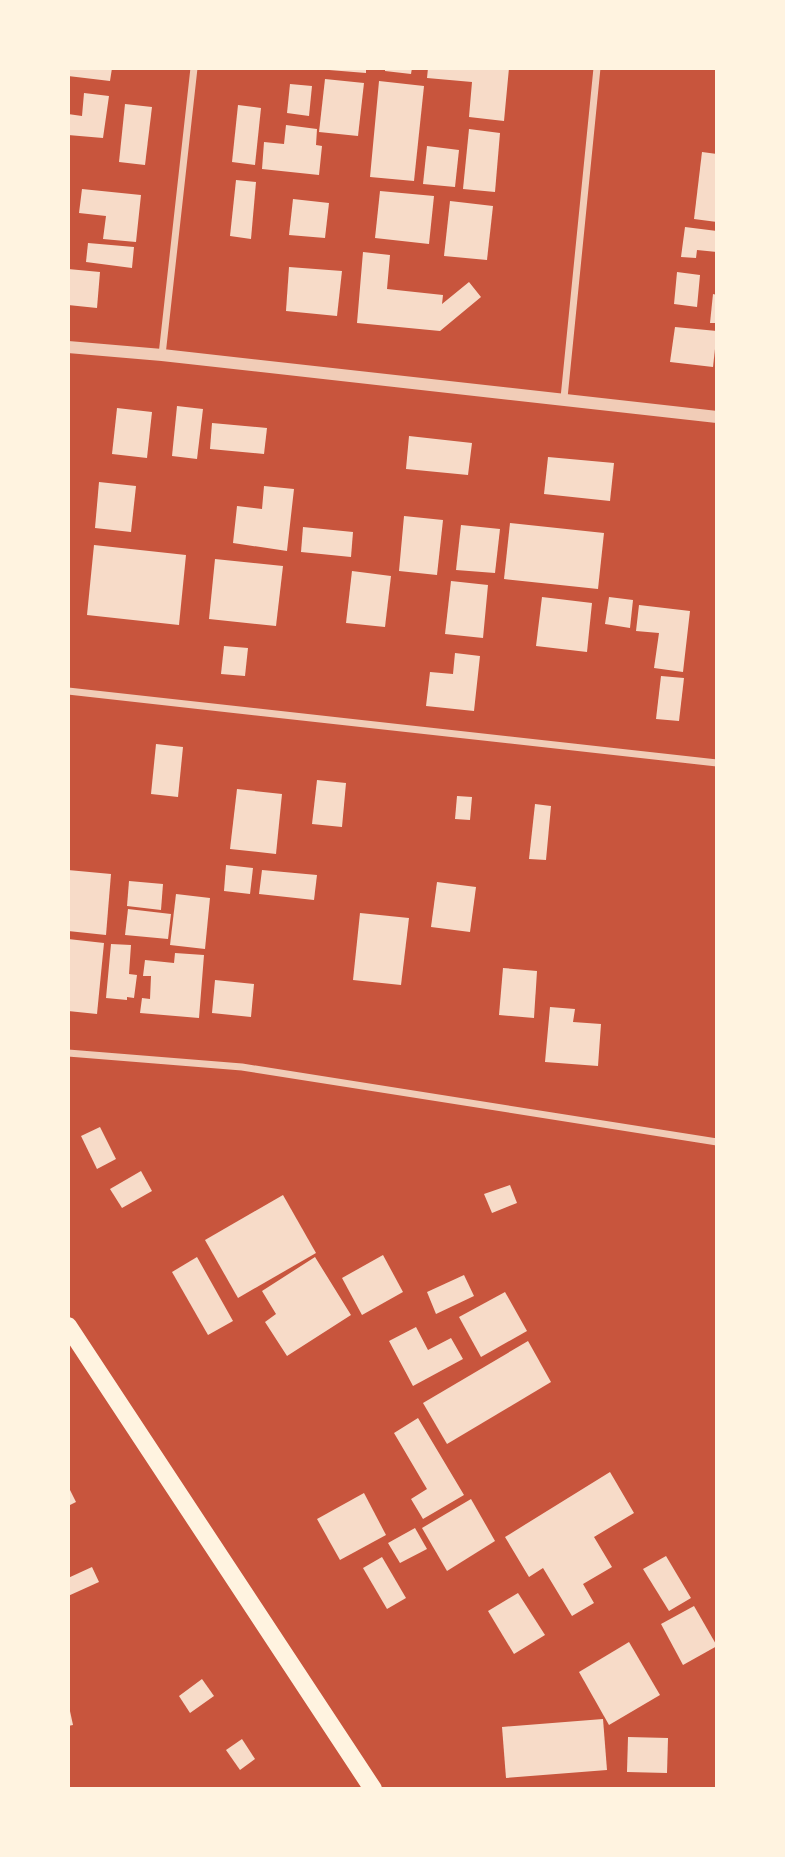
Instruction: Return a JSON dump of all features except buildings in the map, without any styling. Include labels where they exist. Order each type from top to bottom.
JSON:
[{"type":"main road","points":[[68,1326],[373,1789]]},
{"type":"street","points":[[162,355],[194,68]]},
{"type":"street","points":[[564,398],[597,68]]},
{"type":"street","points":[[68,347],[564,398],[717,417]]},
{"type":"street","points":[[68,691],[717,763]]},
{"type":"street","points":[[68,1053],[242,1067],[717,1142]]}]
